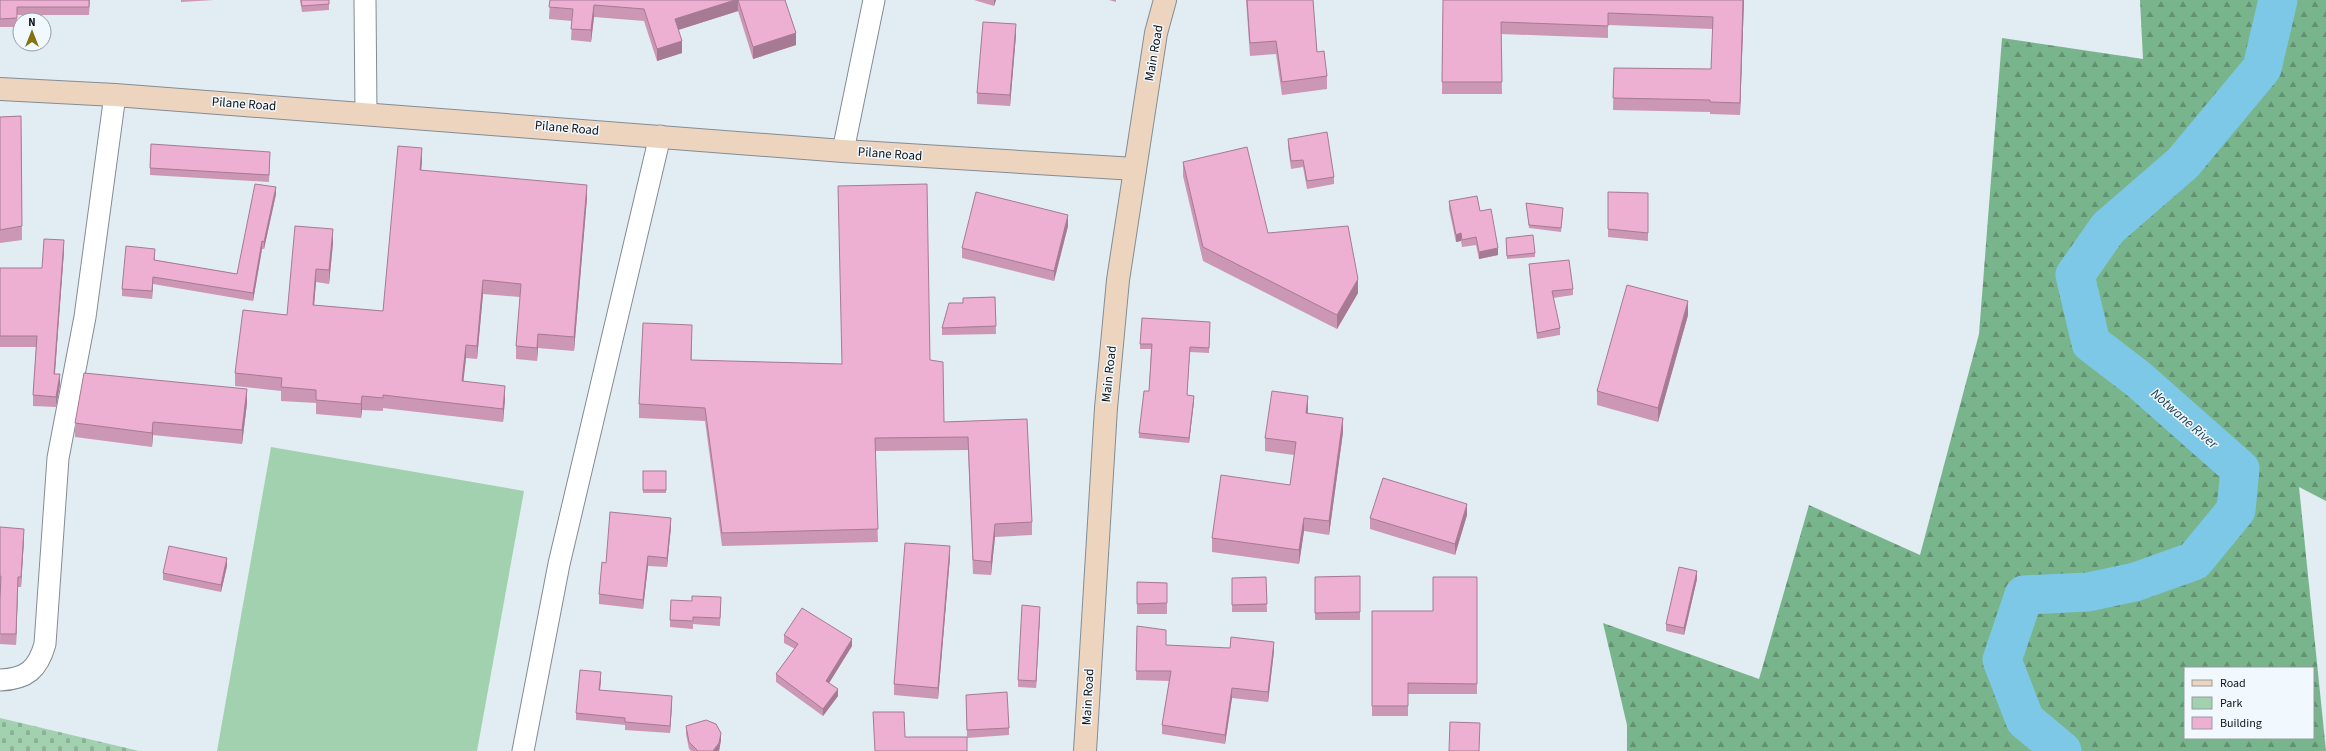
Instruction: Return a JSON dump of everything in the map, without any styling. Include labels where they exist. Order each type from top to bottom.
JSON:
[{"type":"main road","name":"Main Road","points":[[1085,751],[1106,408],[1118,280],[1156,33],[1165,0]]},
{"type":"main road","name":"Pilane Road","points":[[0,89],[115,95],[366,113],[843,151],[1134,169]]},
{"type":"street","points":[[365,0],[366,113]]},
{"type":"street","points":[[843,151],[874,0]]},
{"type":"street","points":[[0,680],[30,673],[41,660],[45,644],[58,458],[85,317],[115,95]]},
{"type":"street","points":[[523,751],[560,556],[660,136]]},
{"type":"green space","points":[[2140,0],[2326,0],[2326,501],[2299,487],[2326,751],[1627,751],[1627,725],[1603,623],[1759,679],[1809,505],[1920,555],[1979,334],[2002,38],[2143,59]]},
{"type":"green space","points":[[271,447],[524,491],[477,751],[217,751]]},
{"type":"green space","points":[[0,718],[139,751],[0,751]]},
{"type":"building","points":[[0,0],[89,0],[89,7],[17,7],[17,12],[12,12],[12,18],[0,19]]},
{"type":"building","points":[[301,0],[329,0],[329,4],[302,6]]},
{"type":"building","points":[[550,0],[735,0],[675,19],[682,41],[657,49],[644,9],[594,5],[591,30],[571,29],[573,9],[549,7]]},
{"type":"building","points":[[738,0],[785,0],[796,33],[753,47]]},
{"type":"building","points":[[1247,0],[1313,0],[1317,52],[1324,51],[1327,76],[1282,82],[1276,41],[1250,43]]},
{"type":"building","points":[[1443,0],[1743,0],[1740,103],[1710,102],[1710,100],[1613,98],[1614,68],[1711,69],[1713,17],[1608,13],[1608,26],[1501,22],[1502,82],[1442,82]]},
{"type":"building","points":[[983,22],[1016,24],[1010,95],[977,93]]},
{"type":"building","points":[[21,116],[22,226],[0,230],[0,117]]},
{"type":"building","points":[[1327,132],[1334,177],[1307,181],[1303,160],[1291,161],[1288,139]]},
{"type":"building","points":[[151,144],[270,152],[269,175],[150,168]]},
{"type":"building","points":[[398,146],[422,148],[420,170],[587,185],[574,337],[538,334],[537,348],[516,346],[521,284],[483,280],[477,346],[466,345],[462,381],[505,386],[503,409],[383,395],[383,398],[362,396],[361,404],[316,400],[316,390],[281,387],[282,378],[235,373],[243,310],[287,315],[295,226],[333,229],[329,270],[316,269],[313,305],[383,311]]},
{"type":"building","points":[[1247,147],[1268,233],[1348,226],[1358,279],[1337,315],[1203,247],[1183,162]]},
{"type":"building","points":[[255,184],[276,187],[264,242],[262,241],[253,293],[153,277],[152,291],[122,289],[126,246],[155,249],[154,260],[237,274]]},
{"type":"building","points":[[927,184],[930,360],[943,362],[944,422],[1027,419],[1032,522],[995,524],[991,562],[973,560],[968,437],[875,438],[878,529],[722,533],[705,408],[639,404],[643,323],[692,325],[691,360],[842,364],[838,186]]},
{"type":"building","points":[[976,192],[1068,215],[1054,271],[962,248]]},
{"type":"building","points":[[1608,192],[1648,193],[1648,233],[1608,229]]},
{"type":"building","points":[[1477,196],[1480,211],[1491,209],[1498,248],[1479,252],[1476,237],[1462,240],[1461,233],[1456,235],[1449,201]]},
{"type":"building","points":[[1526,203],[1563,208],[1561,228],[1529,225]]},
{"type":"building","points":[[1533,235],[1535,253],[1507,256],[1506,238]]},
{"type":"building","points":[[44,239],[64,240],[54,374],[60,374],[56,397],[33,395],[37,336],[0,336],[0,268],[42,268]]},
{"type":"building","points":[[1569,260],[1573,289],[1552,291],[1560,328],[1537,333],[1529,264]]},
{"type":"building","points":[[1627,285],[1688,301],[1658,408],[1597,391]]},
{"type":"building","points":[[995,297],[996,326],[942,328],[949,303],[963,303],[963,298]]},
{"type":"building","points":[[1142,318],[1210,322],[1209,348],[1190,347],[1187,395],[1194,396],[1189,438],[1139,433],[1144,391],[1149,391],[1152,344],[1140,344]]},
{"type":"building","points":[[84,373],[247,389],[242,430],[153,422],[152,433],[75,423]]},
{"type":"building","points":[[1272,391],[1308,396],[1306,413],[1343,418],[1329,521],[1304,518],[1299,550],[1212,538],[1221,475],[1290,485],[1296,442],[1265,438]]},
{"type":"building","points":[[643,471],[666,471],[666,490],[643,490]]},
{"type":"building","points":[[1383,478],[1467,504],[1455,544],[1370,518]]},
{"type":"building","points":[[610,512],[671,518],[667,558],[648,556],[643,600],[599,594],[602,562],[606,563]]},
{"type":"building","points":[[0,527],[24,529],[21,577],[18,577],[16,634],[0,634]]},
{"type":"building","points":[[905,543],[950,546],[938,688],[894,684]]},
{"type":"building","points":[[169,546],[227,558],[221,585],[163,573]]},
{"type":"building","points":[[1679,567],[1697,571],[1684,628],[1666,624]]},
{"type":"building","points":[[1360,576],[1360,612],[1315,613],[1315,577]]},
{"type":"building","points":[[1266,577],[1267,604],[1232,605],[1232,578]]},
{"type":"building","points":[[1433,577],[1477,577],[1477,684],[1408,683],[1408,706],[1372,706],[1372,611],[1433,611]]},
{"type":"building","points":[[1137,582],[1167,583],[1167,603],[1137,604]]},
{"type":"building","points":[[692,596],[721,597],[720,618],[693,617],[693,621],[670,620],[671,600],[692,601]]},
{"type":"building","points":[[1022,605],[1040,607],[1036,681],[1018,680]]},
{"type":"building","points":[[802,608],[852,639],[826,681],[838,689],[823,709],[776,674],[798,644],[784,635]]},
{"type":"building","points":[[1137,626],[1166,630],[1166,645],[1230,648],[1231,637],[1274,642],[1268,692],[1232,688],[1225,735],[1162,725],[1171,671],[1136,671]]},
{"type":"building","points":[[580,670],[601,672],[599,690],[672,696],[670,726],[625,722],[625,718],[576,713]]},
{"type":"building","points":[[1007,692],[1009,728],[967,730],[966,695]]},
{"type":"building","points":[[873,712],[904,712],[905,737],[967,737],[967,751],[875,751]]},
{"type":"building","points":[[706,720],[716,724],[721,733],[719,743],[713,751],[698,751],[689,742],[686,726]]},
{"type":"building","points":[[1450,722],[1480,723],[1479,751],[1449,751]]},
{"type":"waterway","name":"Notwane River","points":[[2062,751],[2025,720],[2002,660],[2024,595],[2088,592],[2135,582],[2194,561],[2236,510],[2240,469],[2138,379],[2091,343],[2075,275],[2108,228],[2183,163],[2262,68],[2278,0]]}]
